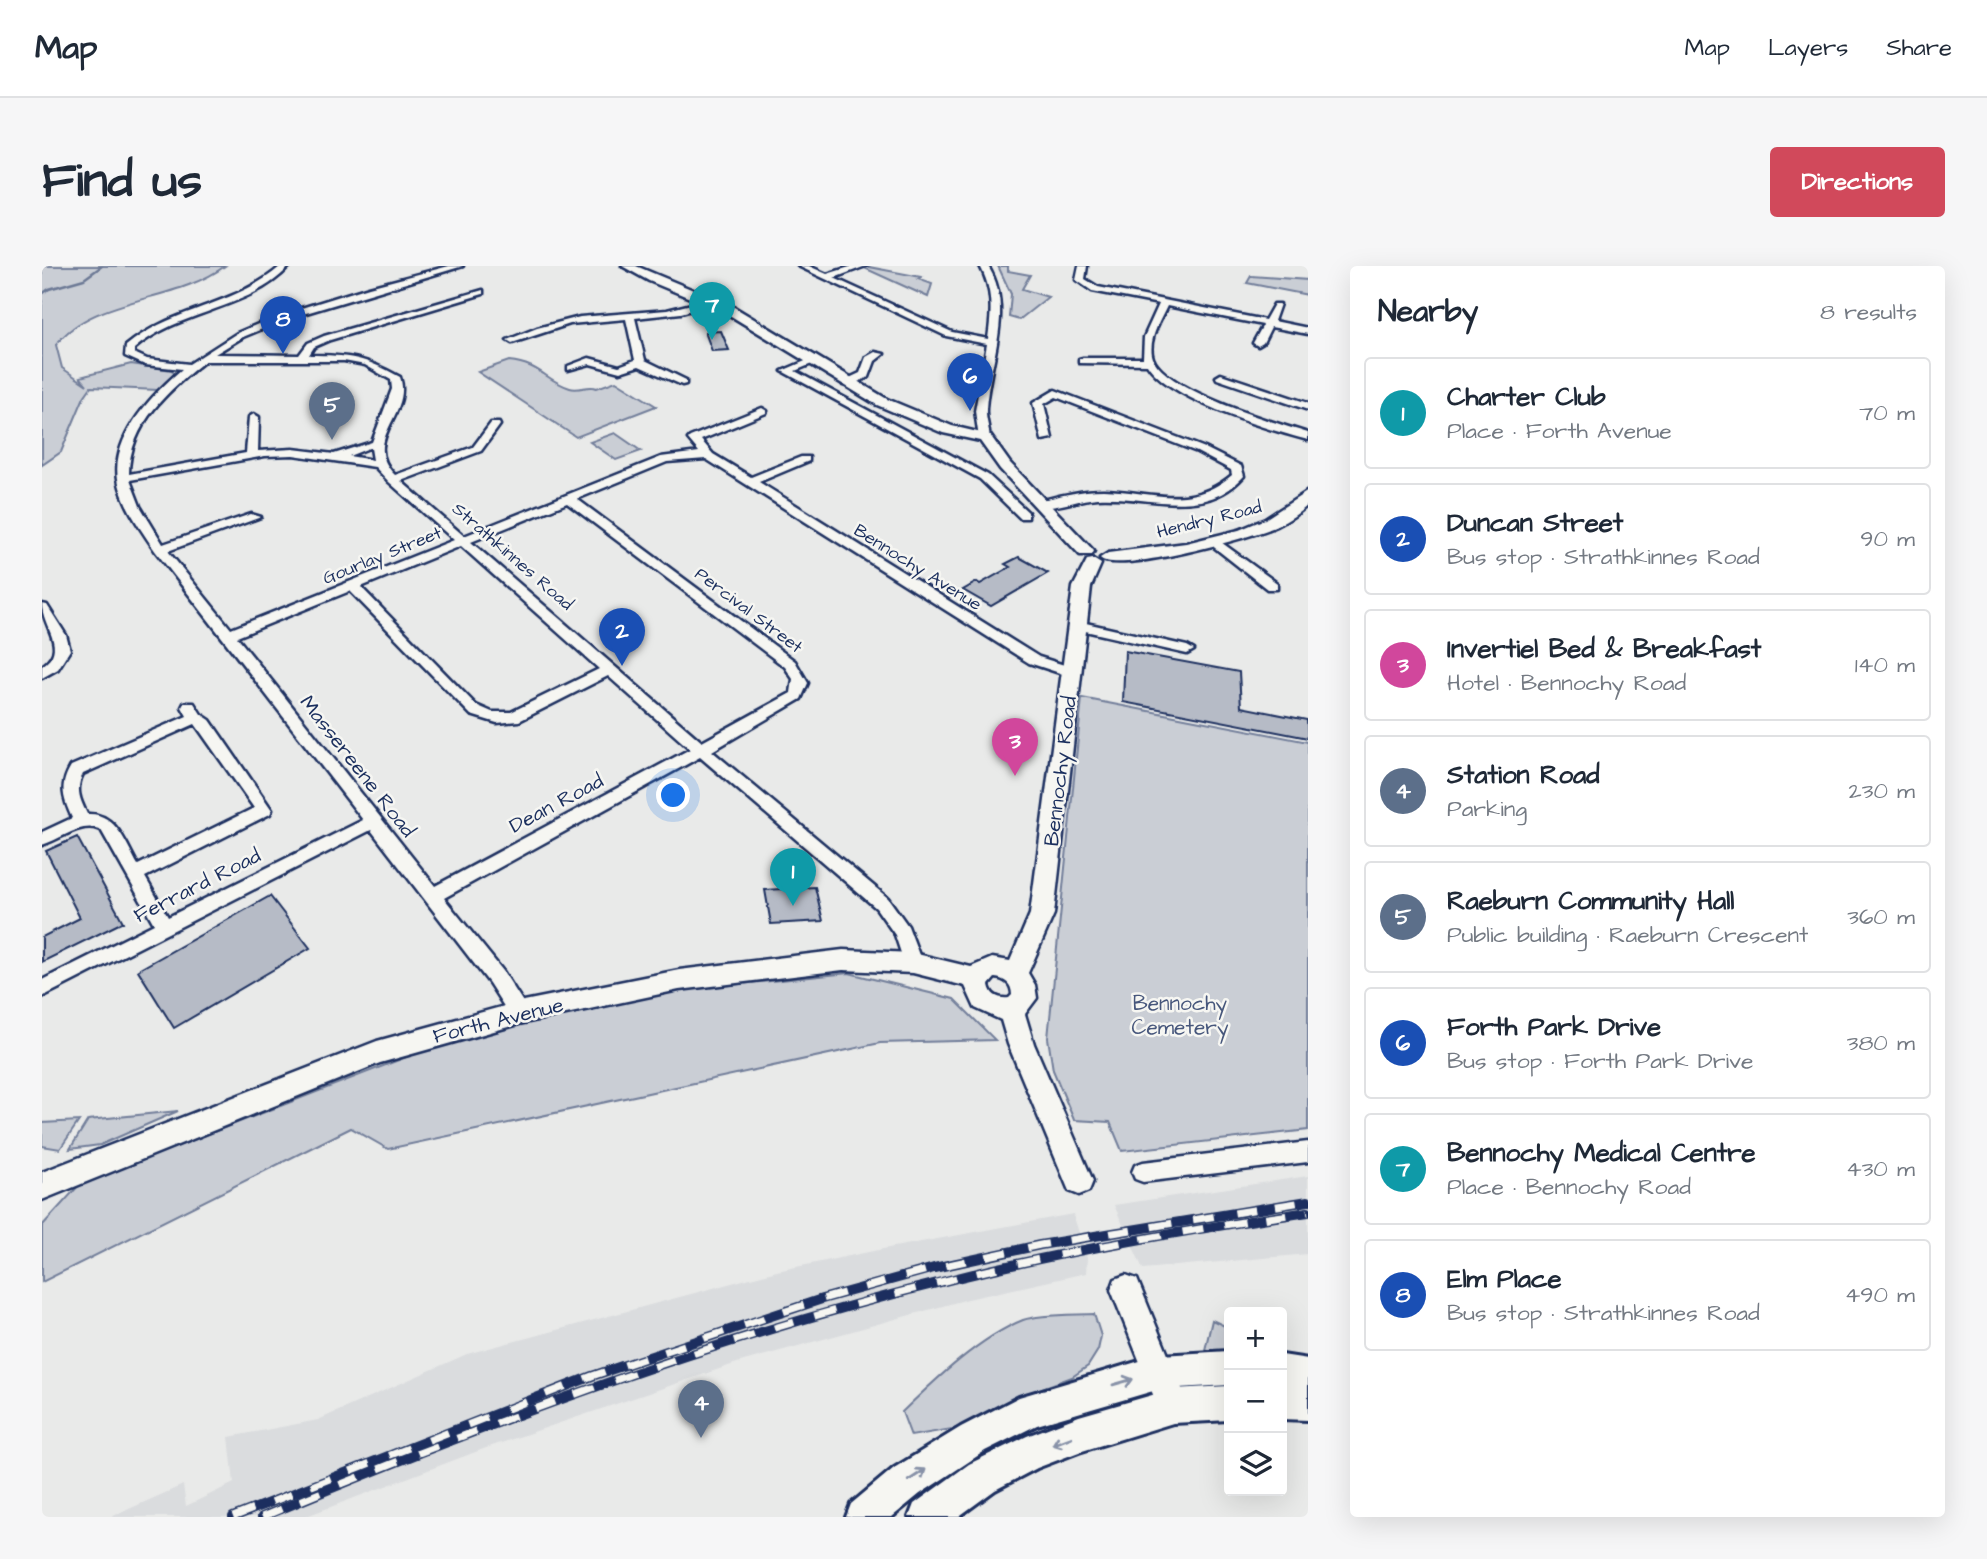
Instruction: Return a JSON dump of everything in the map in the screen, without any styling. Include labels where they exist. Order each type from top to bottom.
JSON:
[{"type":"main road","points":[[864,1517],[907,1481],[973,1439],[1031,1409],[1160,1372],[1224,1367]]},
{"type":"main road","points":[[1287,1373],[1308,1376]]},
{"type":"main road","points":[[1287,1402],[1308,1403]]},
{"type":"main road","points":[[928,1517],[982,1477],[1027,1454],[1079,1434],[1174,1406],[1224,1403]]},
{"type":"street","points":[[191,367],[145,362],[129,354],[130,348],[141,335],[158,326],[262,285],[286,266]]},
{"type":"street","points":[[204,357],[344,358],[368,363],[397,379],[400,391],[379,445],[379,464],[292,452],[252,454],[124,478],[124,460],[135,429],[155,400],[204,357],[239,336],[288,315],[458,266]]},
{"type":"street","points":[[628,266],[656,281],[712,302],[814,361],[870,398],[912,419],[956,433],[985,438]]},
{"type":"street","points":[[802,266],[949,334],[990,342]]},
{"type":"street","points":[[827,277],[862,266]]},
{"type":"street","points":[[984,266],[993,276],[997,298],[979,413],[985,438],[1005,466],[1096,558]]},
{"type":"street","points":[[1083,266],[1080,280],[1088,287],[1308,331]]},
{"type":"street","points":[[300,359],[311,345],[327,338],[480,292]]},
{"type":"street","points":[[512,340],[587,318],[686,312],[712,302]]},
{"type":"street","points":[[1164,303],[1146,341],[1148,361],[1167,380],[1194,395],[1308,437]]},
{"type":"street","points":[[1258,343],[1277,306]]},
{"type":"street","points":[[631,316],[640,362]]},
{"type":"street","points":[[847,383],[865,375],[870,359],[879,354]]},
{"type":"street","points":[[572,368],[589,361],[620,369],[640,362],[682,382]]},
{"type":"street","points":[[814,361],[787,371],[984,477],[1024,514]]},
{"type":"street","points":[[1083,361],[1148,361]]},
{"type":"street","points":[[1221,377],[1308,407]]},
{"type":"street","points":[[1043,504],[1098,494],[1171,502],[1198,500],[1214,495],[1238,476],[1237,468],[1210,454],[1055,393],[1038,403],[1046,438]]},
{"type":"street","name":"Bennochy Avenue","points":[[762,411],[691,441],[709,456],[1034,660],[1072,672]]},
{"type":"street","points":[[252,454],[254,417]]},
{"type":"street","points":[[893,428],[912,419]]},
{"type":"street","points":[[393,480],[477,449],[495,425]]},
{"type":"street","points":[[337,457],[367,445],[379,445]]},
{"type":"street","name":"Gourlay Street","points":[[226,636],[665,459],[692,455],[709,456]]},
{"type":"street","points":[[750,482],[805,459]]},
{"type":"street","name":"Strathkinnes Road","points":[[379,464],[393,480],[701,750],[882,903],[899,923],[908,940],[913,963]]},
{"type":"street","name":"Massereene Road","points":[[124,478],[134,504],[160,549],[496,977],[519,1013]]},
{"type":"street","name":"Hendry Road","points":[[1096,558],[1133,556],[1214,541],[1273,524],[1295,510],[1308,496]]},
{"type":"street","name":"Percival Street","points":[[568,498],[790,664],[799,674],[803,683],[796,696],[701,750]]},
{"type":"street","points":[[160,549],[255,517]]},
{"type":"street","points":[[1214,541],[1272,586]]},
{"type":"street","name":"Bennochy Road","points":[[1015,975],[1042,914],[1082,587],[1096,558]]},
{"type":"street","points":[[353,586],[471,709],[483,716],[514,718],[611,669]]},
{"type":"street","points":[[42,608],[64,641],[65,648],[57,663],[42,673]]},
{"type":"street","points":[[1077,625],[1186,650]]},
{"type":"street","points":[[82,821],[68,792],[70,779],[77,770],[192,713],[205,724],[264,810],[136,874]]},
{"type":"street","name":"Dean Road","points":[[432,896],[701,750]]},
{"type":"street","points":[[42,839],[82,821],[107,825],[165,927]]},
{"type":"street","name":"Ferrard Road","points":[[42,989],[373,822]]},
{"type":"street","name":"Forth Avenue","points":[[42,1185],[377,1052],[519,1013],[679,980],[843,960],[913,963],[976,979]]},
{"type":"street","points":[[1004,969],[1015,975],[1024,986],[1025,998],[1017,1007],[996,1008],[981,999],[976,989],[976,979],[982,971],[1004,969]]},
{"type":"street","points":[[1011,1009],[1021,1044],[1079,1181]]},
{"type":"street","points":[[1143,1172],[1308,1152]]},
{"type":"street","points":[[1126,1290],[1174,1406]]},
{"type":"shaded area","points":[[1308,1176],[1308,1254],[1143,1269],[1114,1205]]},
{"type":"shaded area","points":[[1073,1214],[1087,1258],[1086,1273],[968,1299],[740,1362],[486,1448],[304,1517],[111,1517],[183,1485],[186,1506],[234,1483],[229,1437],[318,1420],[467,1354],[777,1271]]},
{"type":"green space","points":[[42,266],[225,266],[183,287],[91,317],[72,329],[56,345],[62,368],[87,385],[80,377],[131,364],[172,370],[175,375],[158,390],[91,387],[84,397],[61,452],[42,465]]},
{"type":"green space","points":[[998,266],[1008,266],[1008,271],[1030,275],[1022,289],[1048,297],[1019,320],[1009,317],[1011,294]]},
{"type":"green space","points":[[862,267],[921,277],[918,279],[932,284],[928,297]]},
{"type":"green space","points":[[1251,276],[1308,280],[1308,295],[1247,283]]},
{"type":"green space","points":[[509,361],[528,365],[561,385],[574,389],[597,388],[616,381],[656,406],[576,437],[478,372]]},
{"type":"green space","points":[[615,433],[641,451],[616,460],[590,442]]},
{"type":"green space","name":"Bennochy Cemetery","points":[[1082,698],[1308,742],[1308,1130],[1122,1151],[1110,1122],[1074,1120],[1053,1070],[1048,1038]]},
{"type":"green space","points":[[849,973],[954,999],[995,1040],[880,1043],[388,1149],[351,1128],[42,1282],[42,1226],[80,1184],[455,1038],[672,991]]},
{"type":"green space","points":[[178,1111],[100,1145],[70,1149],[88,1120]]},
{"type":"green space","points":[[79,1121],[60,1149],[42,1146],[42,1123]]},
{"type":"green space","points":[[1094,1314],[1101,1336],[1098,1350],[1088,1366],[1072,1377],[1026,1394],[958,1428],[911,1436],[902,1412],[943,1373],[991,1337],[1030,1318]]},
{"type":"green space","points":[[1212,1320],[1224,1326],[1224,1351],[1205,1350]]},
{"type":"building","points":[[721,331],[729,350],[712,351],[705,332]]},
{"type":"building","points":[[1019,557],[1048,573],[991,606],[963,590],[1010,567],[1005,564]]},
{"type":"building","points":[[1125,651],[1239,672],[1241,707],[1307,720],[1308,738],[1123,702]]},
{"type":"building","points":[[77,837],[123,922],[42,962],[42,937],[80,918],[46,851]]},
{"type":"building","points":[[815,887],[823,921],[771,924],[765,890]]},
{"type":"building","points":[[270,896],[310,948],[174,1028],[138,970]]},
{"type":"waterway","points":[[42,294],[49,289],[84,279],[102,266]]},
{"type":"railway","points":[[233,1517],[592,1376],[822,1299],[934,1268],[1040,1245],[1308,1201]]},
{"type":"railway","points":[[262,1517],[518,1415],[780,1326],[957,1278],[1044,1258],[1308,1212]]},
{"type":"place","name":"Bennochy Medical Centre","points":[[712,340]]},
{"type":"place","name":"Elm Place","points":[[283,354]]},
{"type":"place","name":"Forth Park Drive","points":[[970,411]]},
{"type":"place","name":"Raeburn Community Hall","points":[[332,440]]},
{"type":"place","name":"Duncan Street","points":[[622,666]]},
{"type":"place","name":"Invertiel Bed & Breakfast","points":[[1015,776]]},
{"type":"place","name":"Charter Club","points":[[793,906]]},
{"type":"place","name":"Station Road","points":[[701,1438]]}]
